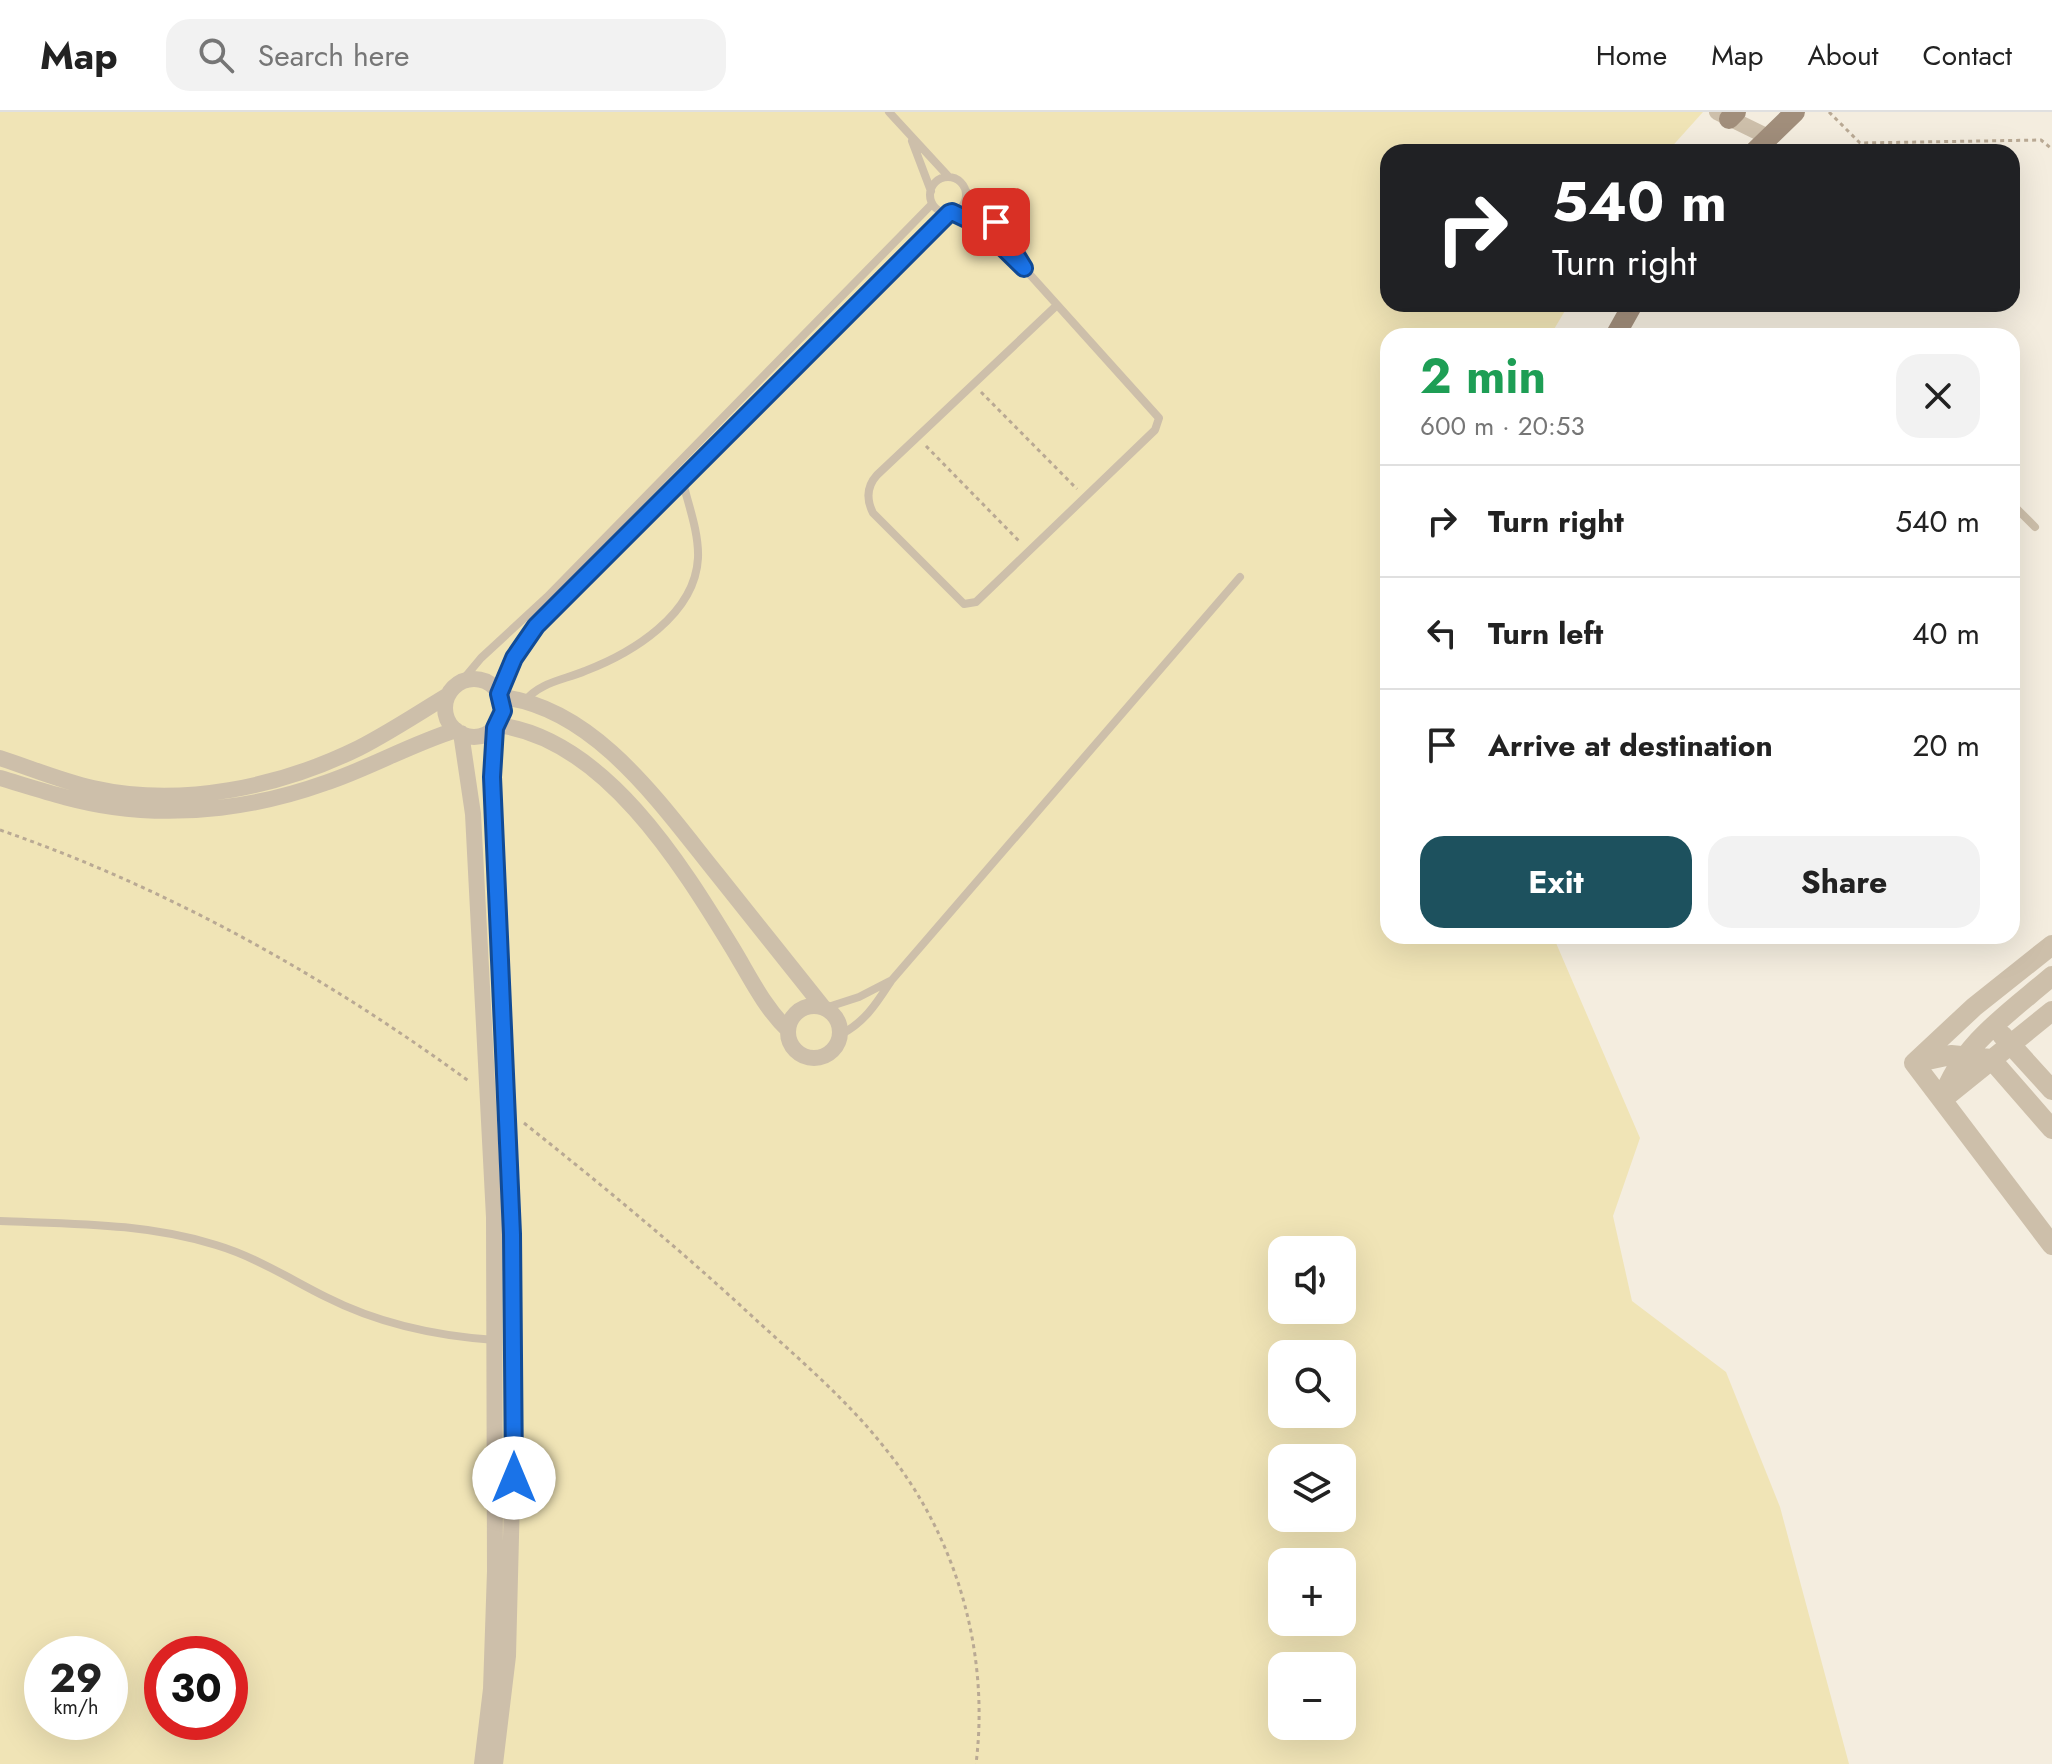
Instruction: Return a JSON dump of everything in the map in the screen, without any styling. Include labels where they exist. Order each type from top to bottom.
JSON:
[{"type":"main road","points":[[1762,144],[1795,112]]},
{"type":"street","points":[[1727,114],[1760,144]]},
{"type":"street","points":[[0,758],[66,780],[120,793],[171,795],[225,790],[280,778],[334,759],[385,734],[448,695],[461,682],[482,680],[495,687],[500,695],[503,711],[496,726],[492,789],[512,1234],[514,1493],[508,1656],[495,1764]]},
{"type":"street","points":[[448,695],[445,710],[447,718],[459,732],[473,814],[489,1096],[497,1494],[493,1648],[482,1764]]},
{"type":"street","points":[[0,778],[111,807],[163,811],[217,808],[272,798],[327,783],[416,743],[459,732],[479,736],[496,726],[530,731],[560,744],[594,769],[624,797],[674,860],[772,1012],[788,1030],[796,1051],[810,1058],[818,1058],[832,1051],[840,1035],[835,1016],[824,1007],[638,778],[577,727],[544,708],[500,695]]},
{"type":"street","points":[[1914,1063],[1974,1007],[2052,945]]},
{"type":"street","points":[[1942,1100],[1951,1076],[1967,1051],[2052,976]]},
{"type":"street","points":[[788,1030],[794,1015],[800,1010],[815,1005],[824,1007]]},
{"type":"street","points":[[1974,1007],[2052,1090]]},
{"type":"street","points":[[1942,1100],[2052,1011]]},
{"type":"street","points":[[1914,1063],[2010,1044]]},
{"type":"street","points":[[1933,1045],[1991,1059],[2052,1129]]},
{"type":"street","points":[[1914,1063],[2052,1245]]},
{"type":"lane","points":[[889,112],[996,222],[1024,268]]},
{"type":"lane","points":[[910,137],[931,191],[932,204],[940,212],[951,213],[981,226],[1024,268],[1159,418],[1155,430],[1030,553],[976,602],[960,602],[873,513],[869,490],[877,475],[1056,306]]},
{"type":"lane","points":[[931,191],[934,184],[948,176]]},
{"type":"lane","points":[[500,695],[514,658],[536,626],[951,213],[963,206],[966,191]]},
{"type":"lane","points":[[461,682],[481,658],[547,597],[932,204]]},
{"type":"lane","points":[[525,701],[543,685],[597,667],[640,643],[687,597],[696,573],[698,547],[682,479]]},
{"type":"lane","points":[[2020,512],[2035,527]]},
{"type":"lane","points":[[840,1035],[863,1021],[891,981],[1240,577]]},
{"type":"lane","points":[[824,1007],[859,997],[891,981]]},
{"type":"lane","points":[[0,1221],[117,1225],[186,1236],[248,1257],[377,1319],[430,1333],[496,1340]]},
{"type":"path","points":[[1829,112],[1860,143],[2041,140],[2052,149]]},
{"type":"path","points":[[973,384],[1085,498]]},
{"type":"path","points":[[917,437],[1030,553]]},
{"type":"path","points":[[0,830],[143,887],[258,944],[368,1011],[489,1096]]},
{"type":"path","points":[[507,1109],[728,1294],[863,1422],[904,1473],[950,1559],[969,1621],[978,1685],[976,1764]]},
{"type":"sand","points":[[0,112],[1703,112],[1674,144],[1380,144],[1380,312],[1564,312],[1555,328],[1380,328],[1380,944],[1556,944],[1640,1138],[1613,1216],[1632,1301],[1726,1372],[1780,1507],[1849,1764],[0,1764]]},
{"type":"route","points":[[514,1478],[512,1234],[492,777],[495,728],[503,711],[499,694],[506,675],[524,641],[536,626],[949,213],[981,226],[994,237],[1001,249],[1024,268],[996,222]]}]
